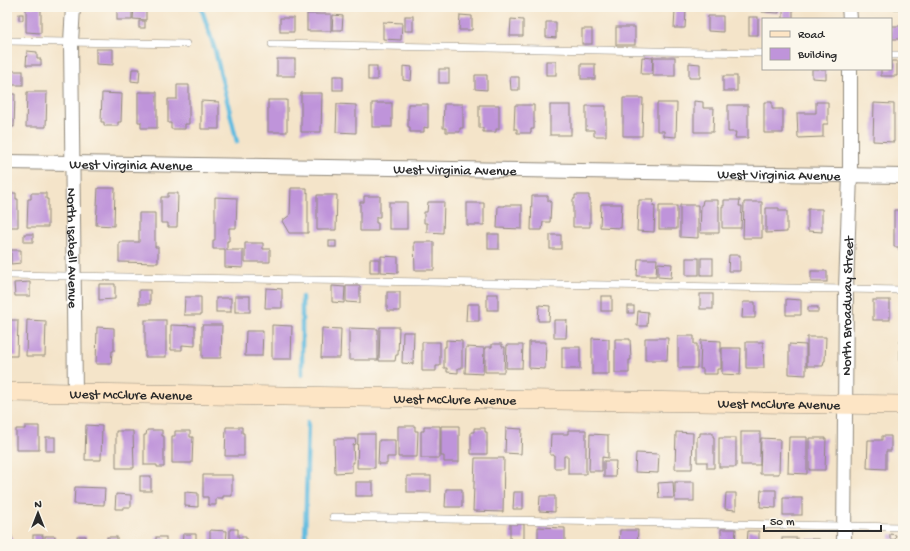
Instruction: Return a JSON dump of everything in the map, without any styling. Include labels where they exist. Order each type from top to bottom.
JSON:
[{"type":"street","name":"North Isabell Avenue","points":[[73,7],[71,42],[75,393]]},
{"type":"street","points":[[849,7],[850,18]]},
{"type":"street","name":"North Broadway Street","points":[[844,544],[846,289],[850,175],[850,70]]},
{"type":"street","name":"West Virginia Avenue","points":[[7,162],[903,176]]},
{"type":"street","name":"West McClure Avenue","points":[[7,392],[903,405]]},
{"type":"lane","points":[[7,41],[186,44]]},
{"type":"lane","points":[[272,44],[762,53]]},
{"type":"lane","points":[[892,55],[903,55]]},
{"type":"lane","points":[[7,275],[903,290]]},
{"type":"lane","points":[[333,516],[903,527]]},
{"type":"building","points":[[26,7],[41,7],[41,33],[26,32]]},
{"type":"building","points":[[117,7],[132,7],[132,20],[117,20]]},
{"type":"building","points":[[134,7],[146,7],[146,20],[133,19]]},
{"type":"building","points":[[762,7],[779,7],[779,13],[762,12]]},
{"type":"building","points":[[783,7],[793,7],[793,18],[783,18]]},
{"type":"building","points":[[882,7],[901,7],[901,9],[882,9]]},
{"type":"building","points":[[675,10],[686,10],[685,28],[674,28]]},
{"type":"building","points":[[19,14],[23,14],[23,20],[19,20]]},
{"type":"building","points":[[307,14],[331,14],[331,31],[307,31]]},
{"type":"building","points":[[333,15],[343,16],[342,30],[332,30]]},
{"type":"building","points":[[460,15],[472,16],[472,30],[459,30]]},
{"type":"building","points":[[405,16],[413,16],[413,31],[405,31]]},
{"type":"building","points":[[708,16],[723,16],[723,32],[708,31]]},
{"type":"building","points":[[749,17],[758,17],[758,35],[749,35]]},
{"type":"building","points":[[280,18],[294,18],[294,32],[280,32]]},
{"type":"building","points":[[511,19],[523,20],[523,36],[510,36]]},
{"type":"building","points":[[139,21],[145,21],[145,28],[139,28]]},
{"type":"building","points":[[383,22],[402,23],[401,40],[383,39]]},
{"type":"building","points":[[546,22],[556,22],[556,38],[546,37]]},
{"type":"building","points":[[892,26],[901,26],[901,39],[892,39]]},
{"type":"building","points":[[616,27],[635,27],[635,45],[616,45]]},
{"type":"building","points":[[582,29],[592,29],[592,44],[582,44]]},
{"type":"building","points":[[96,49],[113,49],[113,65],[96,64]]},
{"type":"building","points":[[27,51],[37,52],[37,59],[41,59],[41,65],[26,65]]},
{"type":"building","points":[[642,57],[653,58],[652,74],[641,74]]},
{"type":"building","points":[[653,57],[675,57],[675,76],[653,76]]},
{"type":"building","points":[[277,59],[295,59],[295,76],[277,76]]},
{"type":"building","points":[[546,61],[556,61],[556,75],[546,75]]},
{"type":"building","points":[[892,61],[897,61],[897,76],[881,76],[881,70],[892,70]]},
{"type":"building","points":[[689,63],[700,64],[700,78],[689,78]]},
{"type":"building","points":[[581,64],[595,64],[595,79],[581,79]]},
{"type":"building","points":[[368,66],[377,66],[377,80],[368,80]]},
{"type":"building","points":[[403,66],[412,67],[411,81],[403,80]]},
{"type":"building","points":[[132,69],[140,69],[139,82],[131,81]]},
{"type":"building","points":[[439,69],[449,69],[449,83],[439,83]]},
{"type":"building","points":[[812,70],[826,70],[826,79],[812,78]]},
{"type":"building","points":[[12,71],[23,71],[23,85],[12,85]]},
{"type":"building","points":[[475,75],[487,75],[487,90],[475,89]]},
{"type":"building","points":[[333,76],[343,76],[343,90],[333,90]]},
{"type":"building","points":[[723,76],[737,76],[737,91],[723,91]]},
{"type":"building","points":[[510,77],[519,77],[519,90],[511,90]]},
{"type":"building","points":[[177,85],[189,85],[189,124],[185,124],[185,129],[171,129],[171,123],[168,123],[168,99],[177,99]]},
{"type":"building","points":[[27,92],[47,92],[46,127],[26,127]]},
{"type":"building","points":[[138,92],[157,92],[157,128],[141,128],[141,122],[138,122]]},
{"type":"building","points":[[102,93],[122,94],[121,122],[118,122],[118,126],[104,126],[104,122],[101,122]]},
{"type":"building","points":[[301,93],[322,93],[321,132],[301,132]]},
{"type":"building","points":[[7,94],[15,94],[14,127],[7,126]]},
{"type":"building","points":[[623,98],[643,98],[642,136],[623,136]]},
{"type":"building","points":[[268,100],[287,100],[287,132],[268,132]]},
{"type":"building","points":[[201,101],[219,102],[219,129],[201,129]]},
{"type":"building","points":[[694,101],[703,102],[703,108],[714,108],[713,132],[694,132]]},
{"type":"building","points":[[764,102],[772,102],[772,109],[783,109],[783,133],[764,133]]},
{"type":"building","points":[[816,102],[828,102],[828,124],[823,124],[823,137],[798,138],[797,113],[816,113]]},
{"type":"building","points":[[372,103],[392,103],[392,127],[372,127]]},
{"type":"building","points":[[657,103],[677,103],[676,137],[664,136],[664,131],[657,131]]},
{"type":"building","points":[[874,103],[894,104],[894,142],[873,141]]},
{"type":"building","points":[[337,104],[356,105],[356,133],[336,132]]},
{"type":"building","points":[[408,104],[428,104],[428,128],[424,127],[424,132],[410,132],[410,127],[408,127]]},
{"type":"building","points":[[444,104],[463,104],[463,128],[460,128],[460,132],[446,132],[446,128],[443,128]]},
{"type":"building","points":[[901,104],[903,104],[903,142],[901,142]]},
{"type":"building","points":[[479,105],[499,105],[499,129],[496,129],[496,132],[483,132],[483,128],[479,128]]},
{"type":"building","points":[[515,105],[534,105],[534,129],[531,129],[531,133],[517,133],[517,129],[514,129]]},
{"type":"building","points":[[550,105],[571,105],[571,135],[550,135]]},
{"type":"building","points":[[728,105],[748,105],[748,138],[735,138],[736,132],[728,132]]},
{"type":"building","points":[[586,106],[606,106],[606,136],[594,136],[594,130],[586,130]]},
{"type":"building","points":[[98,188],[115,188],[114,226],[96,225]]},
{"type":"building","points":[[291,188],[307,188],[308,233],[289,233],[282,221],[290,215]]},
{"type":"building","points":[[7,193],[16,193],[16,199],[18,199],[18,227],[7,227]]},
{"type":"building","points":[[31,193],[46,193],[46,199],[48,199],[48,227],[27,227],[28,199],[31,199]]},
{"type":"building","points":[[168,193],[178,193],[177,227],[168,227],[168,223],[161,223],[161,197],[168,197]]},
{"type":"building","points":[[317,195],[337,195],[336,230],[317,230]]},
{"type":"building","points":[[575,195],[589,195],[590,227],[573,227],[573,199],[575,199]]},
{"type":"building","points":[[364,196],[380,196],[380,217],[376,217],[378,231],[360,231],[360,202],[364,202]]},
{"type":"building","points":[[532,196],[548,196],[548,201],[551,201],[550,222],[543,222],[542,230],[531,230]]},
{"type":"building","points":[[215,197],[237,198],[236,228],[229,228],[227,250],[243,250],[243,268],[225,267],[225,249],[213,249],[213,240],[215,240]]},
{"type":"building","points":[[639,200],[654,200],[654,232],[637,231]]},
{"type":"building","points":[[703,200],[718,200],[719,233],[700,233],[701,205]]},
{"type":"building","points":[[724,200],[740,200],[739,206],[742,206],[741,228],[722,228],[722,206],[724,206]]},
{"type":"building","points":[[389,202],[407,202],[407,229],[389,229]]},
{"type":"building","points":[[428,202],[444,202],[443,233],[427,232],[427,223],[424,223],[424,212],[427,212]]},
{"type":"building","points":[[744,202],[762,202],[762,238],[743,238]]},
{"type":"building","points":[[467,203],[484,203],[484,225],[467,225]]},
{"type":"building","points":[[601,204],[622,204],[621,228],[600,227]]},
{"type":"building","points":[[522,205],[522,229],[497,228],[498,206]]},
{"type":"building","points":[[680,205],[698,205],[698,238],[680,237]]},
{"type":"building","points":[[659,206],[677,206],[677,229],[659,229]]},
{"type":"building","points":[[766,208],[779,208],[779,211],[787,211],[787,232],[766,233]]},
{"type":"building","points":[[808,209],[822,209],[822,232],[808,231]]},
{"type":"building","points":[[894,210],[903,210],[903,250],[899,250],[899,247],[894,247]]},
{"type":"building","points":[[139,213],[155,213],[155,247],[158,247],[158,263],[119,262],[119,242],[139,242]]},
{"type":"building","points":[[24,234],[33,234],[33,242],[24,242]]},
{"type":"building","points":[[488,234],[499,234],[499,249],[488,249]]},
{"type":"building","points":[[550,235],[561,235],[561,249],[550,249]]},
{"type":"building","points":[[329,241],[336,241],[336,247],[329,247]]},
{"type":"building","points":[[414,242],[434,242],[434,270],[415,270]]},
{"type":"building","points":[[245,243],[263,243],[263,249],[270,249],[270,262],[245,262]]},
{"type":"building","points":[[11,250],[21,250],[21,263],[11,264]]},
{"type":"building","points":[[729,255],[740,255],[740,271],[728,271]]},
{"type":"building","points":[[381,256],[398,257],[398,273],[381,272]]},
{"type":"building","points":[[686,258],[699,258],[699,275],[686,275]]},
{"type":"building","points":[[701,258],[713,258],[713,275],[701,275]]},
{"type":"building","points":[[370,259],[379,259],[379,272],[370,272]]},
{"type":"building","points":[[638,259],[657,259],[656,276],[637,276]]},
{"type":"building","points":[[658,263],[672,264],[671,278],[658,277]]},
{"type":"building","points":[[811,271],[827,271],[827,282],[811,282]]},
{"type":"building","points":[[30,282],[30,296],[15,296],[14,283]]},
{"type":"building","points":[[99,284],[115,284],[115,299],[99,300]]},
{"type":"building","points":[[332,286],[345,287],[344,303],[332,302]]},
{"type":"building","points":[[346,286],[360,286],[360,303],[346,302]]},
{"type":"building","points":[[266,288],[282,289],[282,308],[265,308]]},
{"type":"building","points":[[139,290],[150,290],[150,304],[139,304]]},
{"type":"building","points":[[387,292],[400,292],[400,311],[387,311]]},
{"type":"building","points":[[487,294],[498,294],[498,310],[487,310]]},
{"type":"building","points":[[700,294],[713,294],[713,309],[700,309]]},
{"type":"building","points":[[235,296],[250,296],[250,312],[235,312]]},
{"type":"building","points":[[601,296],[612,296],[612,311],[601,311]]},
{"type":"building","points":[[185,297],[201,297],[201,315],[184,315]]},
{"type":"building","points":[[216,298],[231,298],[231,312],[216,312]]},
{"type":"building","points":[[786,299],[801,300],[801,315],[786,315]]},
{"type":"building","points":[[873,300],[890,300],[890,320],[873,320]]},
{"type":"building","points":[[743,302],[755,302],[755,318],[742,318]]},
{"type":"building","points":[[467,304],[479,304],[479,321],[466,321]]},
{"type":"building","points":[[539,305],[550,306],[549,321],[538,321]]},
{"type":"building","points":[[628,306],[634,306],[634,313],[628,313]]},
{"type":"building","points":[[808,307],[818,307],[818,312],[808,312]]},
{"type":"building","points":[[638,311],[648,312],[647,326],[637,326]]},
{"type":"building","points":[[7,320],[18,320],[17,356],[7,356]]},
{"type":"building","points":[[27,320],[46,321],[45,356],[26,356]]},
{"type":"building","points":[[145,320],[166,320],[166,357],[145,357]]},
{"type":"building","points":[[554,320],[567,320],[566,338],[554,338]]},
{"type":"building","points":[[171,325],[195,326],[195,346],[182,345],[182,350],[171,350]]},
{"type":"building","points":[[202,325],[222,325],[221,358],[202,358]]},
{"type":"building","points":[[272,325],[292,326],[291,359],[272,359]]},
{"type":"building","points":[[97,327],[114,328],[114,351],[112,351],[111,364],[96,364]]},
{"type":"building","points":[[380,327],[399,327],[398,355],[396,355],[395,361],[379,361]]},
{"type":"building","points":[[322,328],[341,329],[340,358],[321,358]]},
{"type":"building","points":[[349,328],[378,329],[378,360],[349,360]]},
{"type":"building","points":[[246,331],[263,331],[262,356],[245,356]]},
{"type":"building","points":[[403,332],[414,332],[413,364],[402,363]]},
{"type":"building","points":[[678,336],[694,336],[694,344],[697,344],[697,368],[678,368]]},
{"type":"building","points":[[807,337],[826,337],[825,361],[823,366],[807,366]]},
{"type":"building","points":[[592,338],[609,339],[609,374],[592,374]]},
{"type":"building","points":[[645,338],[668,338],[667,360],[645,360]]},
{"type":"building","points":[[615,339],[630,339],[631,360],[629,360],[629,373],[615,373]]},
{"type":"building","points":[[446,340],[462,341],[462,368],[458,368],[458,373],[447,372],[447,368],[444,368],[444,347],[446,347]]},
{"type":"building","points":[[701,340],[721,341],[721,369],[717,369],[717,374],[703,374],[703,369],[700,369]]},
{"type":"building","points":[[900,341],[903,341],[903,363],[900,363]]},
{"type":"building","points":[[422,342],[440,342],[440,366],[436,366],[436,371],[422,371]]},
{"type":"building","points":[[529,342],[546,342],[545,369],[529,368]]},
{"type":"building","points":[[746,342],[763,342],[764,368],[746,368]]},
{"type":"building","points":[[492,344],[502,344],[502,347],[505,347],[504,372],[485,372],[485,347],[492,347]]},
{"type":"building","points":[[789,344],[806,345],[806,375],[789,374]]},
{"type":"building","points":[[507,345],[523,345],[522,368],[506,368]]},
{"type":"building","points":[[466,347],[484,348],[483,374],[465,373]]},
{"type":"building","points":[[562,347],[580,347],[580,369],[562,369]]},
{"type":"building","points":[[722,348],[741,348],[740,375],[722,374]]},
{"type":"building","points":[[86,425],[102,426],[101,460],[85,460]]},
{"type":"building","points":[[25,426],[39,426],[39,450],[16,450],[16,429],[25,429]]},
{"type":"building","points":[[398,426],[415,426],[415,431],[418,431],[417,457],[398,457]]},
{"type":"building","points":[[424,426],[440,426],[440,458],[421,458],[421,431],[424,431]]},
{"type":"building","points":[[441,426],[459,426],[459,462],[444,462],[444,456],[441,456]]},
{"type":"building","points":[[226,427],[242,427],[242,433],[244,433],[244,456],[225,456]]},
{"type":"building","points":[[474,428],[485,428],[485,432],[487,432],[487,454],[471,454],[471,432],[474,432]]},
{"type":"building","points":[[506,428],[522,429],[521,454],[505,453]]},
{"type":"building","points":[[147,430],[162,430],[162,436],[164,436],[164,467],[157,467],[157,465],[144,465],[144,435],[146,435]]},
{"type":"building","points":[[568,430],[586,430],[586,474],[568,474],[568,456],[564,456],[564,468],[554,468],[554,455],[550,455],[551,434],[568,434]]},
{"type":"building","points":[[116,431],[133,431],[134,468],[116,468]]},
{"type":"building","points":[[175,431],[190,431],[190,437],[193,437],[192,463],[172,463],[172,436],[175,436]]},
{"type":"building","points":[[676,432],[693,433],[692,469],[675,469]]},
{"type":"building","points":[[741,432],[760,432],[760,465],[741,465]]},
{"type":"building","points":[[700,433],[713,433],[714,468],[707,468],[707,462],[697,462],[697,437],[700,436]]},
{"type":"building","points":[[358,434],[375,434],[375,468],[357,468]]},
{"type":"building","points":[[590,434],[608,435],[608,458],[602,457],[602,471],[589,471]]},
{"type":"building","points":[[882,436],[891,436],[891,451],[886,451],[886,469],[867,468],[868,440],[882,440]]},
{"type":"building","points":[[46,437],[55,437],[55,451],[46,451]]},
{"type":"building","points":[[789,437],[807,437],[807,474],[788,473]]},
{"type":"building","points":[[719,438],[736,438],[736,467],[719,467]]},
{"type":"building","points":[[761,438],[780,439],[779,474],[760,474]]},
{"type":"building","points":[[809,438],[826,438],[825,470],[809,470]]},
{"type":"building","points":[[334,439],[355,439],[356,444],[353,445],[354,463],[352,463],[352,472],[335,473]]},
{"type":"building","points":[[379,440],[395,440],[395,457],[387,457],[387,464],[378,464]]},
{"type":"building","points":[[636,453],[659,454],[658,473],[635,472]]},
{"type":"building","points":[[475,458],[504,458],[503,512],[473,511]]},
{"type":"building","points":[[604,461],[616,461],[615,477],[604,477]]},
{"type":"building","points":[[203,475],[232,475],[232,496],[216,498],[216,505],[208,505],[208,497],[203,497]]},
{"type":"building","points":[[140,476],[151,476],[151,491],[140,491]]},
{"type":"building","points":[[407,476],[431,476],[431,492],[407,492]]},
{"type":"building","points":[[356,482],[373,482],[373,496],[356,496]]},
{"type":"building","points":[[673,482],[674,498],[659,498],[658,483]]},
{"type":"building","points":[[675,482],[694,482],[694,501],[675,501]]},
{"type":"building","points":[[75,487],[105,488],[104,505],[74,504]]},
{"type":"building","points":[[446,489],[462,489],[462,507],[445,507]]},
{"type":"building","points":[[761,490],[776,490],[776,508],[760,507]]},
{"type":"building","points":[[185,492],[198,493],[198,507],[185,506]]},
{"type":"building","points":[[514,492],[523,492],[523,509],[513,509]]},
{"type":"building","points":[[726,493],[736,493],[736,510],[725,509]]},
{"type":"building","points":[[116,494],[131,495],[131,507],[115,509]]},
{"type":"building","points":[[540,496],[555,496],[555,512],[539,511]]},
{"type":"building","points":[[783,498],[802,498],[802,515],[783,515]]},
{"type":"building","points":[[510,524],[524,524],[524,540],[510,540]]},
{"type":"building","points":[[538,527],[565,528],[565,543],[538,542]]},
{"type":"building","points":[[230,529],[238,529],[238,537],[246,537],[246,544],[230,544]]},
{"type":"building","points":[[721,529],[736,529],[735,544],[721,544]]},
{"type":"building","points":[[210,530],[227,531],[226,544],[210,544]]},
{"type":"building","points":[[620,530],[638,530],[637,544],[619,544]]},
{"type":"building","points":[[748,531],[759,531],[759,544],[747,544]]},
{"type":"building","points":[[183,534],[196,534],[196,544],[182,544]]},
{"type":"building","points":[[890,534],[896,535],[895,540],[890,539]]},
{"type":"building","points":[[33,535],[43,535],[43,544],[33,544]]},
{"type":"building","points":[[7,536],[12,536],[12,544],[7,544]]},
{"type":"building","points":[[45,536],[55,536],[55,544],[45,544]]},
{"type":"building","points":[[77,536],[86,536],[86,544],[77,544]]},
{"type":"building","points":[[107,537],[117,537],[117,544],[107,544]]},
{"type":"building","points":[[156,537],[166,537],[166,544],[156,544]]},
{"type":"building","points":[[782,538],[797,538],[797,544],[782,544]]},
{"type":"building","points":[[803,539],[819,539],[819,544],[803,544]]},
{"type":"waterway","points":[[201,7],[215,50],[237,142]]},
{"type":"waterway","points":[[302,297],[302,375]]},
{"type":"waterway","points":[[305,544],[308,422]]}]
